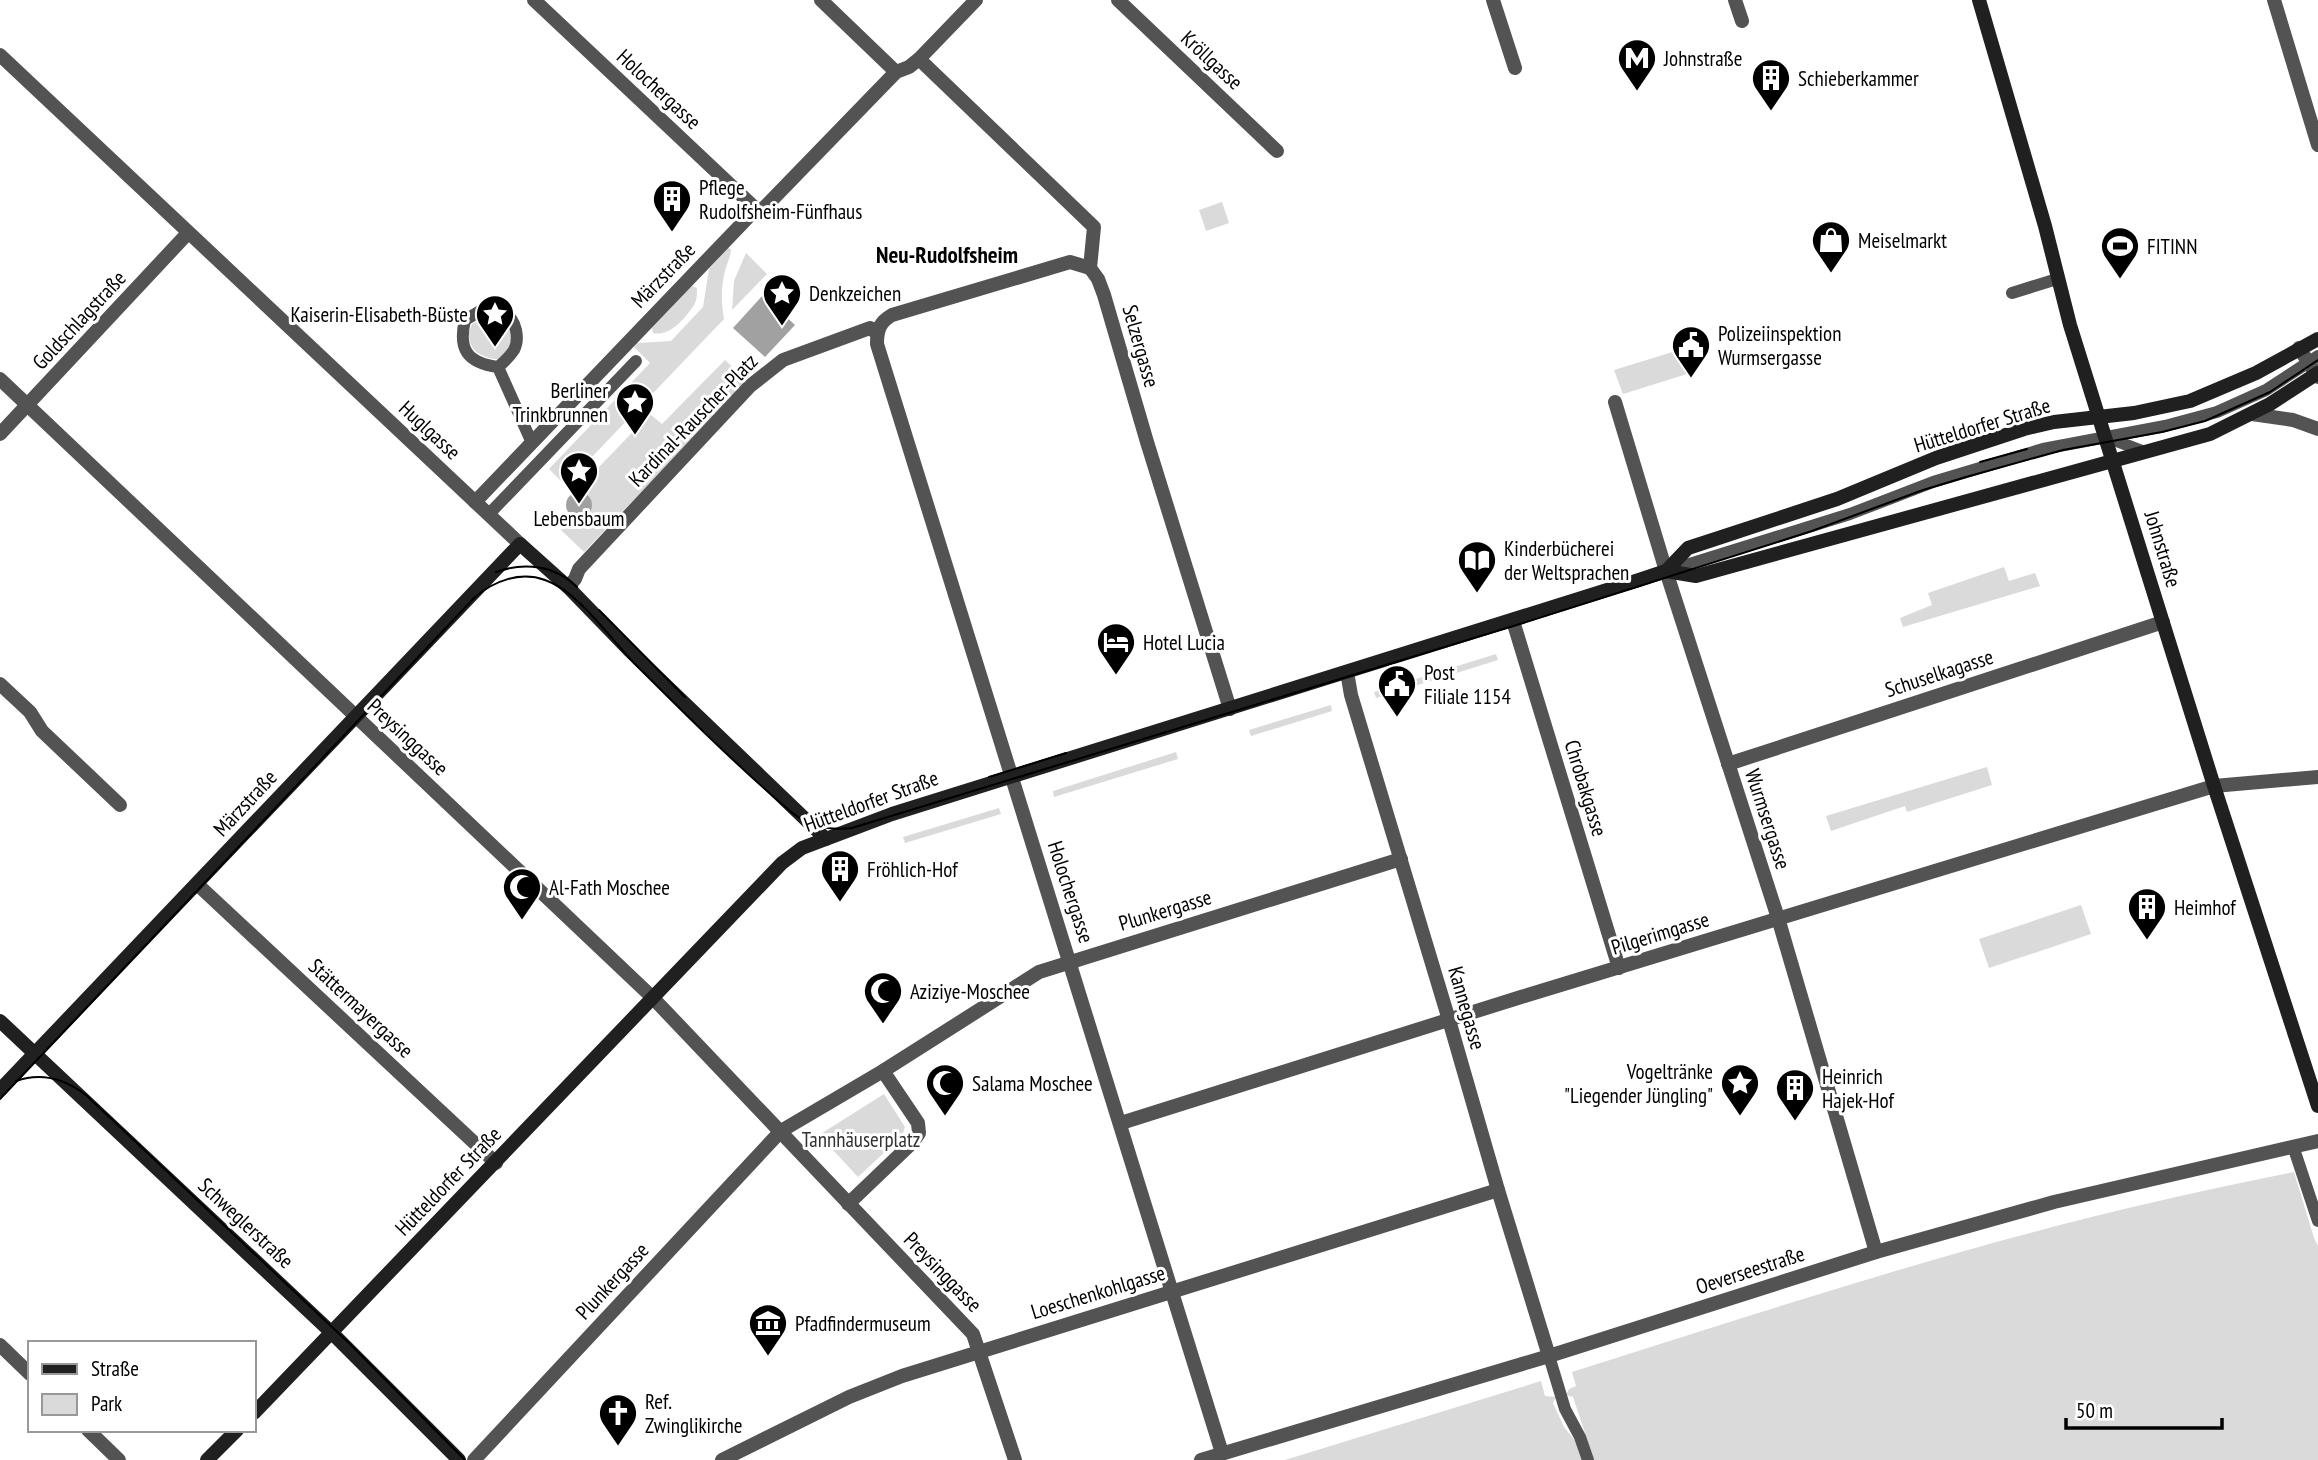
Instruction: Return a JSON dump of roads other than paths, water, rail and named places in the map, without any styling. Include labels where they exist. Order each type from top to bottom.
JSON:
[{"type":"main road","name":"Johnstraße","points":[[1979,0],[2045,226],[2057,279],[2099,417],[2214,786],[2318,1106]]},
{"type":"main road","name":"Hütteldorfer Straße","points":[[1666,571],[1688,548],[1837,499],[1949,453],[2054,422],[2134,413],[2190,401],[2245,378],[2318,339]]},
{"type":"main road","name":"Hütteldorfer Straße","points":[[256,1411],[652,997],[782,863],[802,848],[892,814],[1012,775],[1513,621],[1666,571],[1696,576],[2210,434],[2252,414],[2316,369]]},
{"type":"main road","name":"Huglgasse","points":[[520,544],[568,587],[629,650],[826,839]]},
{"type":"main road","name":"Märzstraße","points":[[0,1090],[520,544]]},
{"type":"main road","name":"Schweglerstraße","points":[[0,1021],[332,1333],[458,1460]]},
{"type":"main road","points":[[207,1460],[235,1432]]},
{"type":"street","name":"Holochergasse","points":[[534,0],[756,209]]},
{"type":"street","points":[[821,0],[896,72]]},
{"type":"street","name":"Märzstraße","points":[[475,502],[756,209],[763,209],[896,72],[919,59],[976,0]]},
{"type":"street","name":"Kröllgasse","points":[[1118,0],[1277,151]]},
{"type":"street","points":[[1493,0],[1515,68]]},
{"type":"street","points":[[1735,0],[1742,21]]},
{"type":"street","points":[[2274,0],[2318,145]]},
{"type":"street","name":"Huglgasse","points":[[0,55],[520,544]]},
{"type":"street","points":[[877,338],[882,321],[892,315],[1070,262],[1090,268],[1094,227],[919,59]]},
{"type":"street","name":"Goldschlagstraße","points":[[0,434],[188,233]]},
{"type":"street","name":"Selzergasse","points":[[1090,268],[1104,295],[1230,709]]},
{"type":"street","name":"Kardinal-Rauscher-Platz","points":[[568,587],[579,569],[770,369],[783,360],[870,328],[877,338]]},
{"type":"street","name":"Holochergasse","points":[[877,338],[1222,1453]]},
{"type":"street","points":[[2300,348],[2316,369]]},
{"type":"street","name":"Preysinggasse","points":[[0,379],[652,997],[781,1131]]},
{"type":"street","name":"Wurmsergasse","points":[[1615,401],[1666,571],[1777,918],[1875,1252]]},
{"type":"street","points":[[2252,414],[2293,420],[2318,429]]},
{"type":"street","name":"Chrobakgasse","points":[[1513,621],[1619,968]]},
{"type":"street","name":"Schuselkagasse","points":[[1728,764],[2163,622]]},
{"type":"street","name":"Kannegasse","points":[[1347,672],[1549,1356]]},
{"type":"street","points":[[0,684],[30,712],[42,731],[120,804]]},
{"type":"street","name":"Pilgerimgasse","points":[[1121,1123],[1777,918],[2214,786],[2318,777]]},
{"type":"street","name":"Plunkergasse","points":[[883,1071],[1039,972],[1401,859]]},
{"type":"street","name":"Stättermayergasse","points":[[197,884],[496,1163]]},
{"type":"street","points":[[883,1071],[918,1123],[919,1133],[913,1142],[848,1203],[781,1131],[883,1071]]},
{"type":"street","name":"Plunkergasse","points":[[474,1460],[781,1131]]},
{"type":"street","name":"Oeverseestraße","points":[[1201,1460],[1549,1356],[1875,1252],[2054,1202],[2318,1141]]},
{"type":"street","name":"Loeschenkohlgasse","points":[[722,1460],[746,1455],[849,1397],[902,1376],[1498,1190]]},
{"type":"street","name":"Preysinggasse","points":[[848,1203],[973,1334],[1015,1460]]},
{"type":"street","points":[[0,1345],[28,1372]]},
{"type":"street","points":[[90,1432],[119,1460]]},
{"type":"lane","points":[[2012,293],[2057,279]]},
{"type":"lane","points":[[482,310],[495,310],[506,314],[514,324],[518,337],[515,348],[498,367],[470,358],[461,335],[466,320],[482,310]]},
{"type":"lane","points":[[489,514],[636,360]]},
{"type":"lane","points":[[498,367],[531,443]]},
{"type":"lane","name":"Hütteldorfer Straße","points":[[1666,571],[1850,514],[1933,482],[2043,449],[2165,426],[2217,412],[2316,369]]},
{"type":"lane","points":[[2106,437],[2145,452]]},
{"type":"lane","points":[[2293,1146],[2318,1221]]},
{"type":"lane","points":[[1549,1356],[1566,1409],[1588,1460]]},
{"type":"tram line","points":[[0,1099],[475,597],[490,586],[508,579],[536,577],[569,594],[691,720],[790,811],[819,826],[852,828],[1520,624],[1812,531],[1966,477],[2063,450],[2162,432],[2205,421],[2270,392],[2318,360]]},
{"type":"tram line","points":[[1980,462],[2027,449]]},
{"type":"tram line","points":[[496,572],[517,567],[539,568],[559,574],[577,587]]},
{"type":"tram line","points":[[599,610],[685,697]]},
{"type":"tram line","points":[[989,777],[1066,753]]},
{"type":"tram line","points":[[16,1081],[44,1077],[61,1081],[86,1095],[350,1344],[465,1460]]},
{"type":"place","name":"Johnstraße","points":[[1637,92]]},
{"type":"place","name":"Schieberkammer","points":[[1771,112]]},
{"type":"place","name":"Pflege Rudolfsheim-Fünfhaus","points":[[672,233]]},
{"type":"place","name":"Meiselmarkt","points":[[1831,274]]},
{"type":"place","name":"FITINN","points":[[2120,280]]},
{"type":"place","name":"Denkzeichen","points":[[782,327]]},
{"type":"place","name":"Kaiserin-Elisabeth-Büste","points":[[495,348]]},
{"type":"place","name":"Polizeiinspektion Wurmsergasse","points":[[1691,379]]},
{"type":"place","name":"Berliner Trinkbrunnen","points":[[635,436]]},
{"type":"place","name":"Lebensbaum","points":[[579,505]]},
{"type":"place","name":"Kinderbücherei der Weltsprachen","points":[[1477,594]]},
{"type":"place","name":"Hotel Lucia","points":[[1116,676]]},
{"type":"place","name":"Post Filiale 1154","points":[[1397,718]]},
{"type":"place","name":"Fröhlich-Hof","points":[[840,903]]},
{"type":"place","name":"Al-Fath Moschee","points":[[522,921]]},
{"type":"place","name":"Heimhof","points":[[2147,941]]},
{"type":"place","name":"Aziziye-Moschee","points":[[883,1025]]},
{"type":"place","name":"Salama Moschee","points":[[945,1117]]},
{"type":"place","name":"Vogeltränke \"Liegender Jüngling\"","points":[[1740,1117]]},
{"type":"place","name":"Heinrich Hajek-Hof","points":[[1795,1122]]},
{"type":"place","name":"Pfadfindermuseum","points":[[768,1357]]},
{"type":"place","name":"Ref. Zwinglikirche","points":[[618,1447]]},
{"type":"district","name":"Neu-Rudolfsheim","points":[[947,254]]},
{"type":"park label","name":"Tannhäuserplatz","points":[[861,1139]]}]
